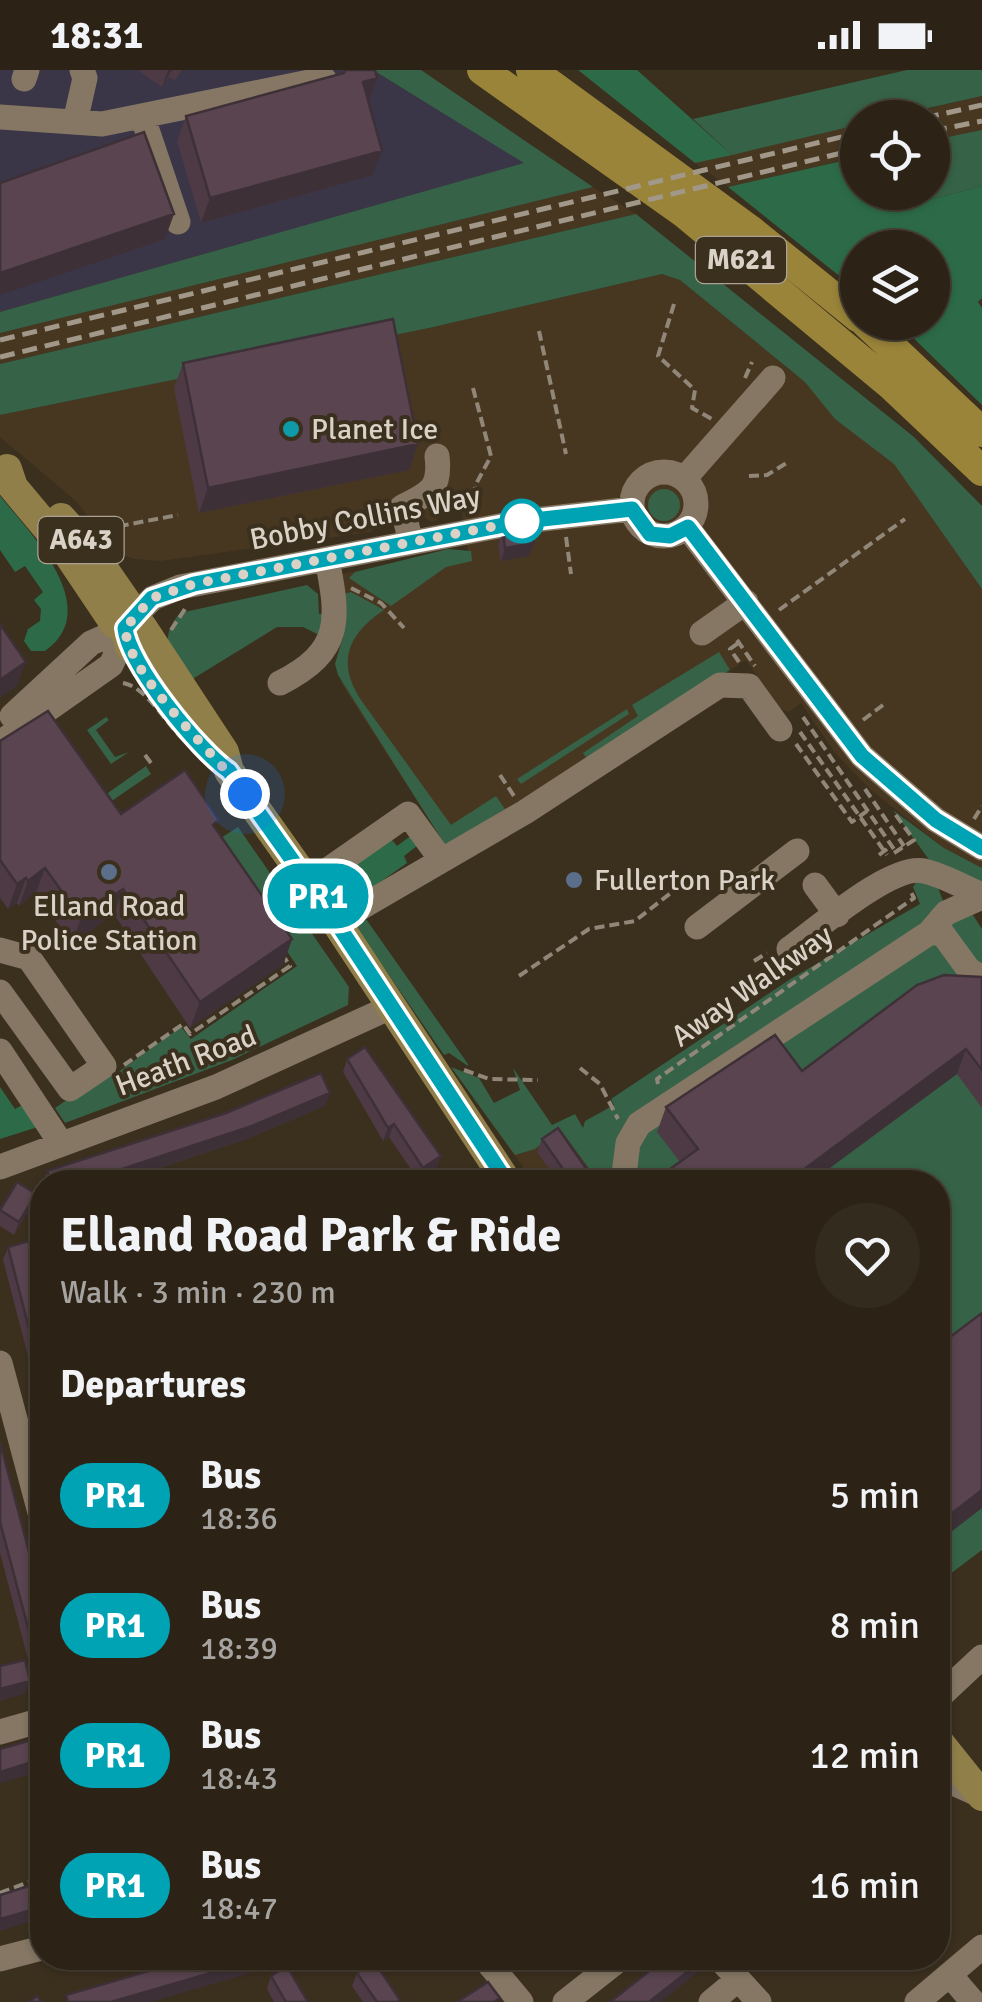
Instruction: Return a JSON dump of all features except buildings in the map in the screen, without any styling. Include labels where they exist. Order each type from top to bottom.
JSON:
[{"type":"highway","points":[[469,70],[522,100]]},
{"type":"highway","name":"M621","points":[[482,70],[684,213],[892,386],[982,471]]},
{"type":"highway","name":"M621","points":[[540,75],[749,229],[840,302]]},
{"type":"highway","points":[[883,340],[982,432]]},
{"type":"main road","name":"A643","points":[[4,466],[21,475],[75,534],[129,606],[125,628]]},
{"type":"main road","name":"A643","points":[[4,466],[13,487],[64,548],[115,624],[142,627],[224,752],[229,771],[336,922],[493,1170]]},
{"type":"main road","points":[[950,1756],[981,1796]]},
{"type":"street","points":[[74,122],[86,78],[82,70]]},
{"type":"street","points":[[0,118],[102,124],[324,78]]},
{"type":"street","points":[[143,118],[178,222]]},
{"type":"street","points":[[684,479],[762,370]]},
{"type":"street","points":[[411,542],[402,507],[433,492],[438,483],[437,456]]},
{"type":"street","points":[[653,474],[675,474],[684,479],[696,498],[688,527],[670,536],[650,534],[632,509],[636,488],[653,474]]},
{"type":"street","name":"Bobby Collins Way","points":[[125,628],[152,598],[180,587],[480,530],[632,509]]},
{"type":"street","points":[[688,527],[751,621],[862,756],[936,820],[976,837]]},
{"type":"street","points":[[280,684],[319,658],[337,623],[327,558]]},
{"type":"street","points":[[702,633],[751,621]]},
{"type":"street","points":[[0,725],[91,643],[125,628]]},
{"type":"street","points":[[0,743],[111,664],[125,628]]},
{"type":"street","points":[[336,922],[582,764],[720,685],[749,686],[790,731]]},
{"type":"street","points":[[309,883],[408,814],[440,858]]},
{"type":"street","points":[[697,927],[797,851]]},
{"type":"street","points":[[790,948],[837,915],[891,862],[922,870],[982,896]]},
{"type":"street","points":[[815,885],[837,915]]},
{"type":"street","points":[[625,1170],[628,1143],[665,1094],[778,1037],[929,933],[946,912],[982,896]]},
{"type":"street","points":[[929,933],[942,933],[969,970],[982,978]]},
{"type":"street","points":[[0,950],[29,958],[104,1066],[70,1089],[0,992]]},
{"type":"street","points":[[0,958],[4,971],[0,976]]},
{"type":"street","name":"Heath Road","points":[[0,1167],[216,1087],[392,1007]]},
{"type":"street","points":[[0,1051],[60,1142]]},
{"type":"street","points":[[0,1363],[30,1475]]},
{"type":"street","points":[[950,1687],[982,1657]]},
{"type":"street","points":[[0,1732],[30,1723]]},
{"type":"street","points":[[950,1782],[981,1796]]},
{"type":"street","points":[[918,2002],[982,1947]]},
{"type":"street","points":[[0,1959],[30,1951]]},
{"type":"street","points":[[494,1970],[521,2002]]},
{"type":"street","points":[[565,2002],[606,1970]]},
{"type":"street","points":[[730,1970],[760,2002]]},
{"type":"street","points":[[950,1975],[975,2002],[982,1997]]},
{"type":"path","points":[[674,304],[658,356],[695,390],[692,408],[717,422]]},
{"type":"path","points":[[539,331],[566,454]]},
{"type":"path","points":[[744,387],[744,373],[762,370]]},
{"type":"path","points":[[474,388],[491,456],[475,486],[480,530]]},
{"type":"path","points":[[749,476],[767,474],[788,462]]},
{"type":"path","points":[[75,534],[178,515]]},
{"type":"path","points":[[563,518],[571,574]]},
{"type":"path","points":[[746,672],[730,648],[751,621],[905,520]]},
{"type":"path","points":[[327,558],[345,586],[381,603],[404,628]]},
{"type":"path","points":[[738,641],[763,678]]},
{"type":"path","points":[[853,726],[883,705]]},
{"type":"path","points":[[795,706],[846,774],[892,846],[891,862]]},
{"type":"path","points":[[790,731],[811,747],[891,862]]},
{"type":"path","points":[[790,731],[852,822],[884,804]]},
{"type":"path","points":[[802,753],[820,741]]},
{"type":"path","points":[[145,755],[152,763]]},
{"type":"path","points":[[827,787],[846,774]]},
{"type":"path","points":[[859,781],[904,846]]},
{"type":"path","points":[[976,837],[982,806]]},
{"type":"path","points":[[891,862],[914,840],[892,810]]},
{"type":"path","name":"Away Walkway","points":[[665,1094],[658,1079],[914,898],[891,862]]},
{"type":"path","points":[[520,976],[588,930],[635,920],[672,892]]},
{"type":"path","points":[[128,1063],[183,1024],[190,1034],[290,966],[279,950]]},
{"type":"path","points":[[580,1068],[600,1084],[618,1118]]},
{"type":"path","points":[[489,1080],[538,1080]]},
{"type":"path","points":[[0,1893],[30,1882]]},
{"type":"shaded area","points":[[0,70],[373,70],[525,163],[0,312]]},
{"type":"shaded area","points":[[982,96],[982,130],[950,137],[950,103]]},
{"type":"shaded area","points":[[840,129],[840,161],[728,187],[695,163]]},
{"type":"shaded area","points":[[593,187],[636,214],[0,364],[0,333]]},
{"type":"shaded area","points":[[662,274],[680,280],[795,374],[805,375],[982,540],[982,868],[944,848],[871,790],[835,753],[801,703],[789,712],[780,709],[746,660],[446,846],[343,686],[335,664],[345,624],[341,574],[468,551],[461,507],[432,522],[413,512],[385,513],[371,532],[160,561],[135,559],[116,553],[76,501],[0,437],[0,415],[429,328]]},
{"type":"shaded area","points":[[523,1089],[549,1128],[563,1127],[591,1170],[525,1170],[482,1110]]},
{"type":"green space","points":[[373,70],[421,70],[593,187],[0,333],[0,312],[524,163]]},
{"type":"green space","points":[[578,70],[637,70],[732,155],[695,163]]},
{"type":"green space","points":[[907,70],[982,70],[982,96],[950,103],[950,100],[840,100],[840,129],[732,155],[693,119]]},
{"type":"green space","points":[[982,130],[982,186],[950,194],[950,137]]},
{"type":"green space","points":[[840,161],[840,210],[950,210],[950,194],[982,186],[982,298],[978,302],[982,308],[982,405],[915,340],[950,340],[950,230],[840,230],[840,276],[728,187]]},
{"type":"green space","points":[[636,214],[914,437],[982,506],[982,589],[894,464],[835,419],[805,382],[680,280],[662,274],[429,328],[0,415],[0,364]]},
{"type":"green space","points":[[664,489],[675,494],[680,505],[675,516],[664,521],[653,516],[648,505],[653,494]]},
{"type":"green space","points":[[0,496],[44,552],[65,594],[68,615],[61,634],[45,651],[31,651],[24,641],[28,629],[40,621],[41,609],[34,600],[43,592],[25,566],[15,572],[0,550]]},
{"type":"green space","points":[[448,549],[471,551],[472,561],[446,567],[391,606],[349,578],[355,572]]},
{"type":"green space","points":[[307,585],[318,594],[319,614],[330,613],[319,635],[303,627],[277,627],[186,683],[171,656],[168,639],[180,613]]},
{"type":"green space","points":[[351,592],[384,610],[362,629],[350,650],[349,673],[361,700],[451,825],[496,796],[505,809],[446,846],[338,675],[335,664],[344,634],[344,594]]},
{"type":"green space","points":[[719,652],[730,670],[587,759],[583,753],[638,716],[632,705]]},
{"type":"green space","points":[[627,709],[629,714],[521,784],[517,779]]},
{"type":"green space","points":[[106,717],[109,720],[96,730],[115,757],[129,752],[111,764],[87,730]]},
{"type":"green space","points":[[146,766],[151,774],[103,807],[98,800]]},
{"type":"green space","points":[[893,810],[944,848],[982,868],[982,884],[930,861]]},
{"type":"green space","points":[[238,827],[349,987],[348,1005],[232,1060],[65,1123],[55,1108],[110,1070],[114,1075],[181,1027],[191,1039],[297,966],[213,843]]},
{"type":"green space","points":[[416,832],[422,842],[404,856],[407,863],[369,890],[338,899],[327,879],[387,834],[397,846]]},
{"type":"green space","points":[[920,877],[937,885],[943,901],[967,906],[982,929],[982,1550],[950,1574],[950,1170],[590,1170],[560,1129],[535,1149],[515,1155],[451,1067],[479,1078],[494,1103],[520,1090],[513,1068],[552,1125],[575,1114],[583,1128],[585,1121],[614,1105],[611,1099],[792,978],[920,904],[913,887]]},
{"type":"green space","points":[[366,919],[468,1066],[449,1053],[444,1055],[356,927]]},
{"type":"green space","points":[[0,1087],[15,1109],[24,1104],[38,1127],[0,1139]]},
{"type":"railway","points":[[950,112],[982,105]]},
{"type":"railway","points":[[950,127],[982,121]]},
{"type":"railway","points":[[0,340],[840,137]]},
{"type":"railway","points":[[0,357],[840,153]]},
{"type":"bus line","name":"PR1","points":[[498,1170],[309,883],[229,771],[214,762],[164,699],[126,640],[125,628],[152,598],[194,584],[525,521],[632,509],[641,528],[650,534],[670,536],[688,527],[862,756],[936,820],[982,848]]},
{"type":"place","name":"Planet Ice","points":[[291,429]]},
{"type":"place","name":"Elland Road Police Station","points":[[109,872]]},
{"type":"place","name":"Fullerton Park","points":[[574,880]]},
{"type":"route","points":[[245,794],[164,699],[126,640],[125,628],[152,598],[194,584],[522,521]]}]
